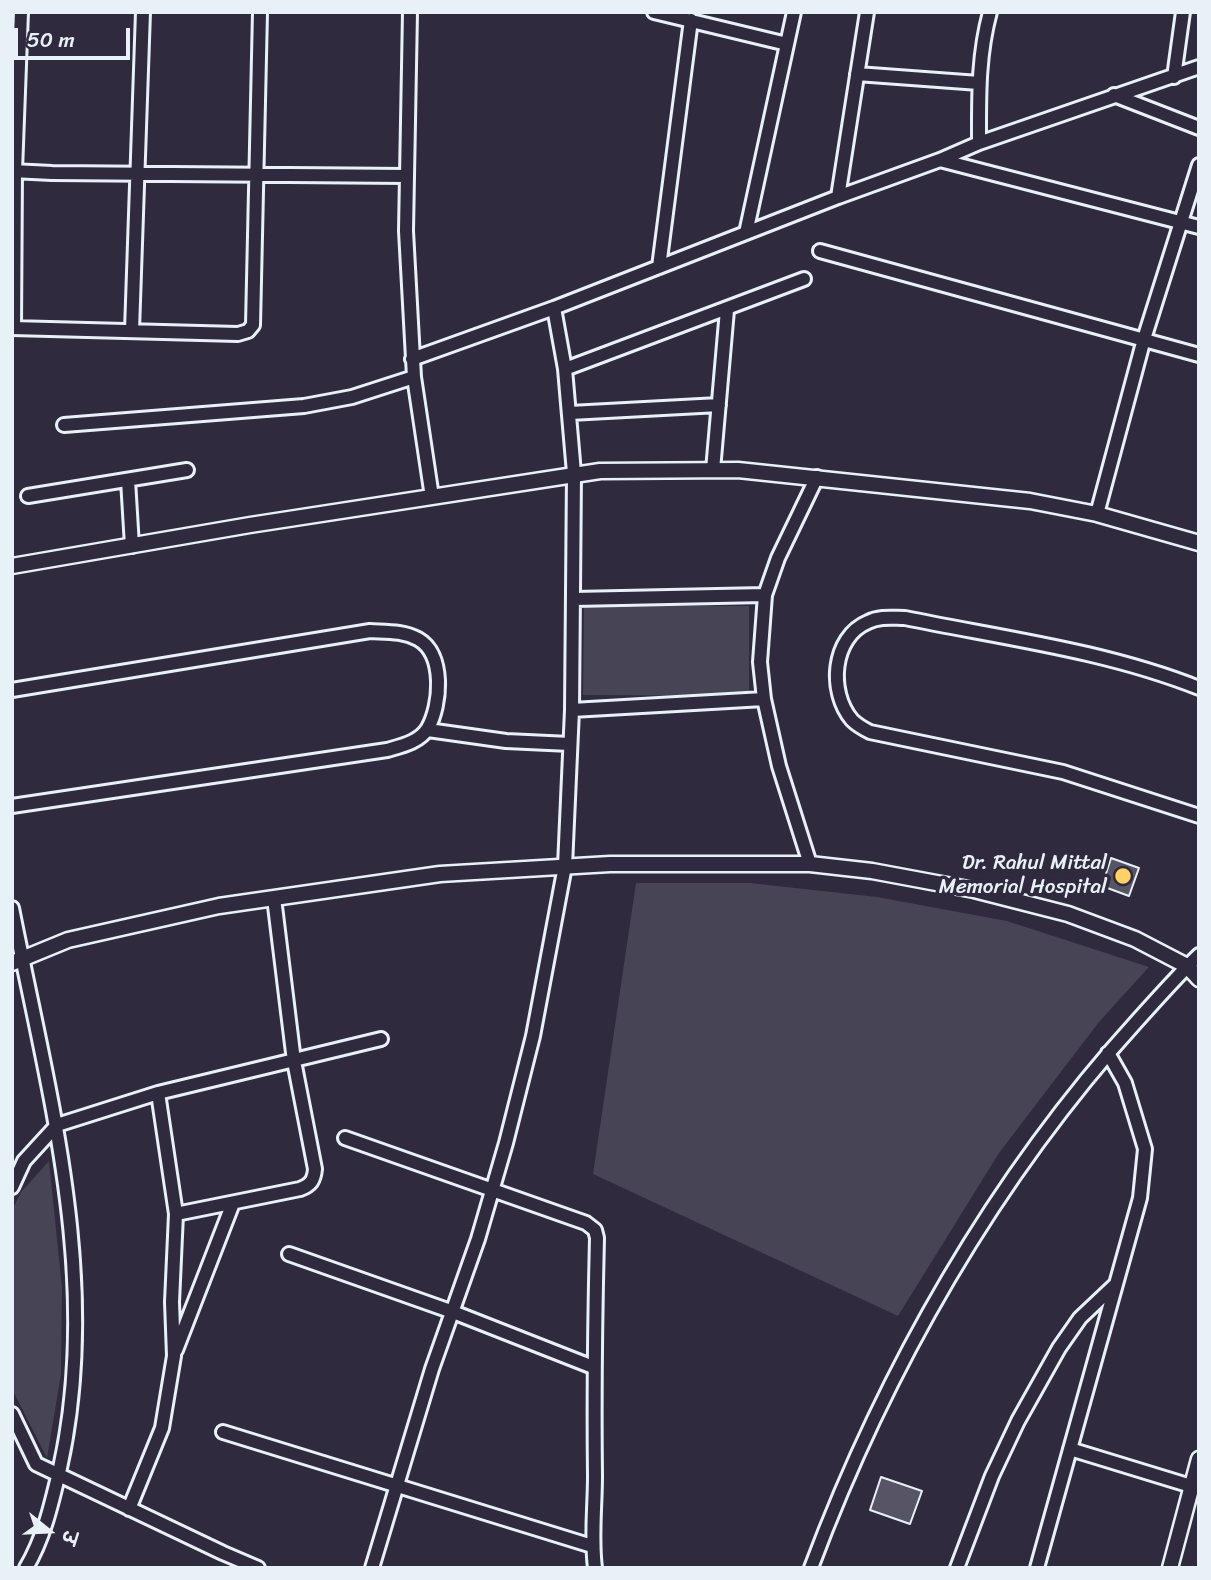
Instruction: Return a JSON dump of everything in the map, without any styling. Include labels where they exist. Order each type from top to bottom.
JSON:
[{"type":"street","points":[[21,12],[13,171],[13,328],[238,334],[253,325],[260,12]]},
{"type":"street","points":[[132,330],[143,12]]},
{"type":"street","points":[[410,12],[406,230],[412,359],[432,497]]},
{"type":"street","points":[[654,12],[787,44]]},
{"type":"street","points":[[746,233],[794,12]]},
{"type":"street","points":[[838,197],[867,12]]},
{"type":"street","points":[[979,143],[979,83],[984,37],[990,12]]},
{"type":"street","points":[[1174,77],[1183,12]]},
{"type":"street","points":[[659,267],[691,20]]},
{"type":"street","points":[[412,359],[554,308],[979,143],[1199,67]]},
{"type":"street","points":[[857,74],[979,83]]},
{"type":"street","points":[[1114,95],[1199,128]]},
{"type":"street","points":[[940,160],[1199,228]]},
{"type":"street","points":[[1097,514],[1144,339],[1199,165]]},
{"type":"street","points":[[13,171],[407,176]]},
{"type":"street","points":[[820,251],[1199,355]]},
{"type":"street","points":[[565,369],[804,279]]},
{"type":"street","points":[[372,1568],[432,1369],[478,1239],[492,1190],[533,1036],[565,866],[572,710],[574,473],[565,369],[554,308]]},
{"type":"street","points":[[713,470],[727,310]]},
{"type":"street","points":[[64,425],[304,406],[352,397],[414,377]]},
{"type":"street","points":[[570,413],[719,405]]},
{"type":"street","points":[[28,496],[187,470]]},
{"type":"street","points":[[12,566],[574,473],[713,470],[817,477],[1030,501],[1097,514],[1199,543]]},
{"type":"street","points":[[810,864],[779,766],[764,699],[760,662],[765,595],[778,558],[817,477]]},
{"type":"street","points":[[128,480],[132,546]]},
{"type":"street","points":[[574,599],[765,595]]},
{"type":"street","points":[[1199,688],[1157,673],[1086,655],[905,618],[881,617],[866,622],[851,632],[839,660],[837,680],[843,706],[853,722],[870,732],[1063,772],[1199,816]]},
{"type":"street","points":[[12,690],[370,631],[399,632],[420,640],[434,659],[439,681],[436,707],[428,730],[411,744],[387,750],[12,806]]},
{"type":"street","points":[[572,710],[764,699]]},
{"type":"street","points":[[428,730],[506,741],[570,744]]},
{"type":"street","points":[[17,960],[68,940],[219,905],[440,874],[565,866],[810,864],[872,871],[974,890],[1068,914],[1135,939],[1187,966],[1199,979]]},
{"type":"street","points":[[176,1214],[300,1189],[309,1185],[315,1177],[294,1061],[274,898]]},
{"type":"street","points":[[12,908],[17,960],[57,1125],[72,1228],[75,1316],[72,1390],[58,1474],[52,1502],[33,1556],[26,1568]]},
{"type":"street","points":[[811,1568],[854,1462],[907,1353],[986,1219],[1044,1132],[1108,1053],[1199,956]]},
{"type":"street","points":[[12,1187],[24,1161],[57,1125],[158,1093],[381,1039]]},
{"type":"street","points":[[1037,1568],[1140,1198],[1145,1149],[1125,1083],[1108,1053]]},
{"type":"street","points":[[158,1093],[176,1214],[172,1302],[174,1356]]},
{"type":"street","points":[[345,1138],[586,1223],[595,1230],[595,1480],[592,1546],[595,1568]]},
{"type":"street","points":[[129,1509],[159,1437],[174,1356],[233,1203]]},
{"type":"street","points":[[289,1254],[453,1312],[593,1367]]},
{"type":"street","points":[[957,1568],[992,1476],[1018,1421],[1080,1318],[1116,1284]]},
{"type":"street","points":[[12,1414],[36,1464],[258,1568]]},
{"type":"street","points":[[223,1432],[592,1546]]},
{"type":"street","points":[[1070,1449],[1191,1486]]},
{"type":"street","points":[[1170,1568],[1199,1459]]},
{"type":"shaded area","points":[[584,605],[749,606],[749,696],[583,695]]},
{"type":"shaded area","points":[[636,883],[750,883],[877,897],[1007,921],[1149,967],[1099,1022],[999,1153],[898,1316],[593,1174]]},
{"type":"shaded area","points":[[49,1161],[62,1288],[61,1374],[47,1458],[12,1389],[12,1210],[22,1191]]},
{"type":"building","points":[[1111,858],[1139,868],[1129,896],[1102,886]]},
{"type":"building","points":[[881,1477],[922,1491],[910,1524],[870,1510]]},
{"type":"place","name":"Dr. Rahul Mittal Memorial Hospital","points":[[1123,876]]}]
